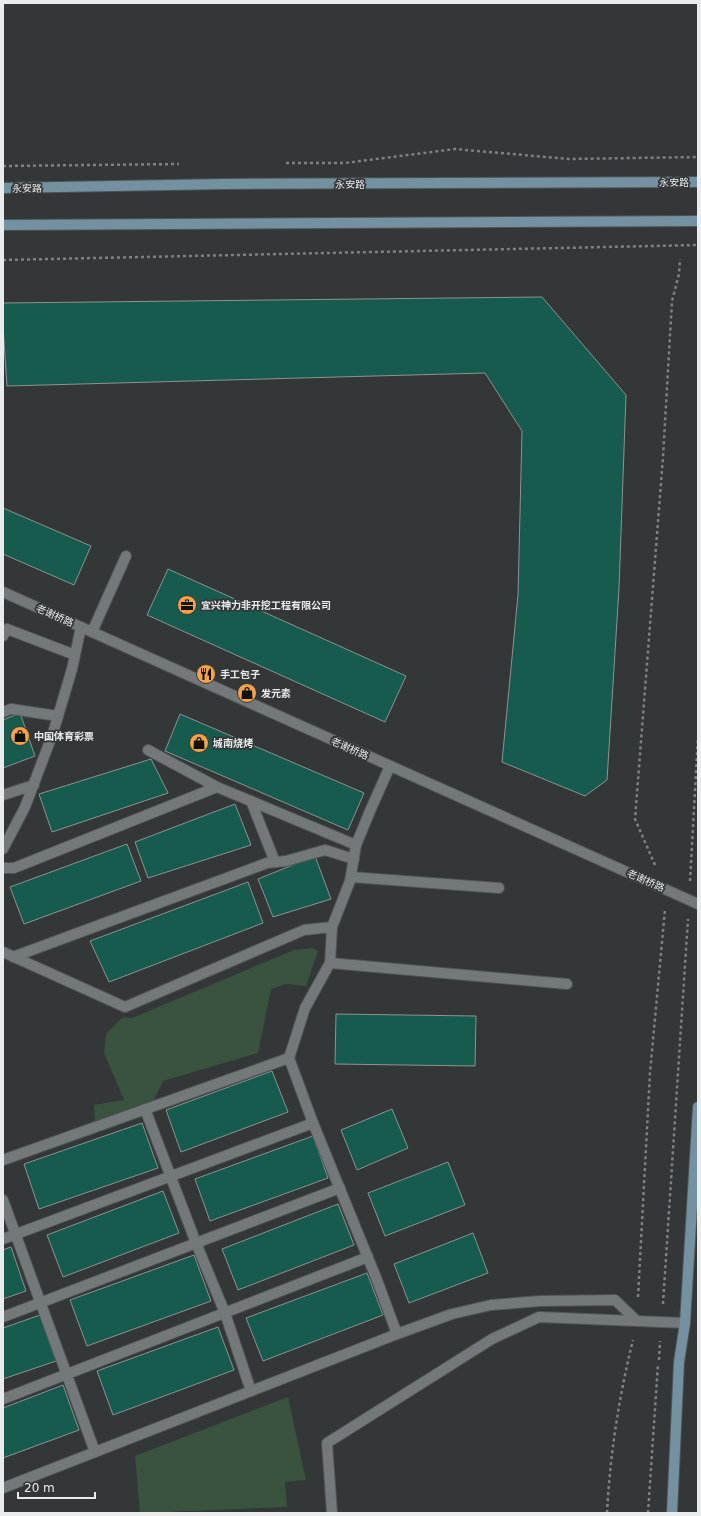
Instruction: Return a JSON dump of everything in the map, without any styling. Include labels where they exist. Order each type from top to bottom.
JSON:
[{"type":"street","name":"永安路","points":[[3,188],[232,184],[698,182]]},
{"type":"street","points":[[3,226],[698,221]]},
{"type":"street","points":[[92,632],[126,556]]},
{"type":"street","name":"老谢桥路","points":[[3,592],[694,902]]},
{"type":"street","points":[[3,849],[25,808],[53,733],[81,627]]},
{"type":"street","points":[[3,636],[6,628],[75,654]]},
{"type":"street","points":[[3,712],[11,709],[58,716]]},
{"type":"street","points":[[148,750],[217,787],[356,845]]},
{"type":"street","points":[[390,766],[356,845],[350,881],[332,927],[330,963],[305,1008],[289,1058],[313,1123],[398,1334]]},
{"type":"street","points":[[3,795],[34,785]]},
{"type":"street","points":[[3,868],[14,868],[217,787]]},
{"type":"street","points":[[250,801],[275,862]]},
{"type":"street","points":[[334,853],[339,838]]},
{"type":"street","points":[[8,954],[267,863],[286,861],[325,850],[354,859]]},
{"type":"street","points":[[351,877],[499,888]]},
{"type":"street","points":[[8,954],[125,1007],[304,930],[332,927]]},
{"type":"street","points":[[330,963],[567,984]]},
{"type":"street","points":[[3,1160],[289,1058]]},
{"type":"street","points":[[672,1513],[680,1362],[685,1323],[698,1107]]},
{"type":"street","points":[[145,1109],[196,1243],[225,1313],[251,1391]]},
{"type":"street","points":[[3,1239],[313,1123]]},
{"type":"street","points":[[3,1317],[340,1188]]},
{"type":"street","points":[[3,1200],[95,1452]]},
{"type":"street","points":[[3,1399],[368,1257]]},
{"type":"street","points":[[3,1488],[452,1314],[485,1307],[540,1301],[615,1300],[637,1321]]},
{"type":"street","points":[[332,1513],[327,1443],[485,1343],[539,1317],[685,1323]]},
{"type":"path","points":[[281,163],[345,163],[455,149],[569,159],[698,157]]},
{"type":"path","points":[[3,166],[186,164]]},
{"type":"path","points":[[3,260],[698,245]]},
{"type":"path","points":[[648,1513],[694,902],[698,737]]},
{"type":"green space","points":[[313,948],[318,951],[306,986],[286,984],[271,989],[258,1053],[163,1081],[154,1100],[95,1121],[94,1105],[124,1100],[104,1053],[106,1034],[123,1017],[132,1018],[294,950]]},
{"type":"green space","points":[[288,1397],[306,1480],[285,1482],[287,1507],[140,1513],[135,1456]]},
{"type":"building","points":[[542,297],[626,395],[619,588],[607,780],[585,796],[502,762],[518,595],[522,431],[485,373],[7,386],[3,303]]},
{"type":"building","points":[[3,508],[91,546],[74,585],[3,554]]},
{"type":"building","points":[[168,569],[406,676],[385,722],[147,615]]},
{"type":"building","points":[[20,713],[35,756],[3,768],[3,720]]},
{"type":"building","points":[[180,714],[364,793],[348,830],[165,751]]},
{"type":"building","points":[[151,759],[168,793],[52,832],[39,794]]},
{"type":"building","points":[[235,804],[251,845],[148,878],[135,842]]},
{"type":"building","points":[[127,844],[141,881],[24,924],[10,887]]},
{"type":"building","points":[[315,856],[331,899],[273,917],[258,879]]},
{"type":"building","points":[[248,882],[263,923],[109,982],[90,941]]},
{"type":"building","points":[[336,1014],[476,1016],[475,1066],[335,1064]]},
{"type":"building","points":[[272,1071],[288,1112],[181,1152],[166,1110]]},
{"type":"building","points":[[392,1109],[408,1148],[357,1170],[341,1130]]},
{"type":"building","points":[[142,1123],[158,1168],[39,1209],[24,1164]]},
{"type":"building","points":[[313,1136],[328,1178],[210,1221],[195,1179]]},
{"type":"building","points":[[448,1162],[465,1205],[385,1236],[368,1193]]},
{"type":"building","points":[[163,1191],[179,1233],[63,1277],[47,1235]]},
{"type":"building","points":[[338,1204],[354,1245],[238,1290],[222,1249]]},
{"type":"building","points":[[473,1233],[488,1273],[409,1303],[394,1264]]},
{"type":"building","points":[[11,1247],[26,1291],[3,1299],[3,1250]]},
{"type":"building","points":[[194,1255],[211,1301],[87,1346],[70,1300]]},
{"type":"building","points":[[367,1273],[383,1315],[263,1361],[246,1318]]},
{"type":"building","points":[[40,1315],[56,1361],[3,1379],[3,1328]]},
{"type":"building","points":[[218,1327],[234,1370],[113,1415],[97,1371]]},
{"type":"building","points":[[63,1385],[79,1430],[3,1458],[3,1408]]},
{"type":"place","name":"宜兴神力非开挖工程有限公司","points":[[187,605]]},
{"type":"place","name":"手工包子","points":[[206,674]]},
{"type":"place","name":"发元素","points":[[247,693]]},
{"type":"place","name":"中国体育彩票","points":[[20,736]]},
{"type":"place","name":"城南烧烤","points":[[199,743]]}]
